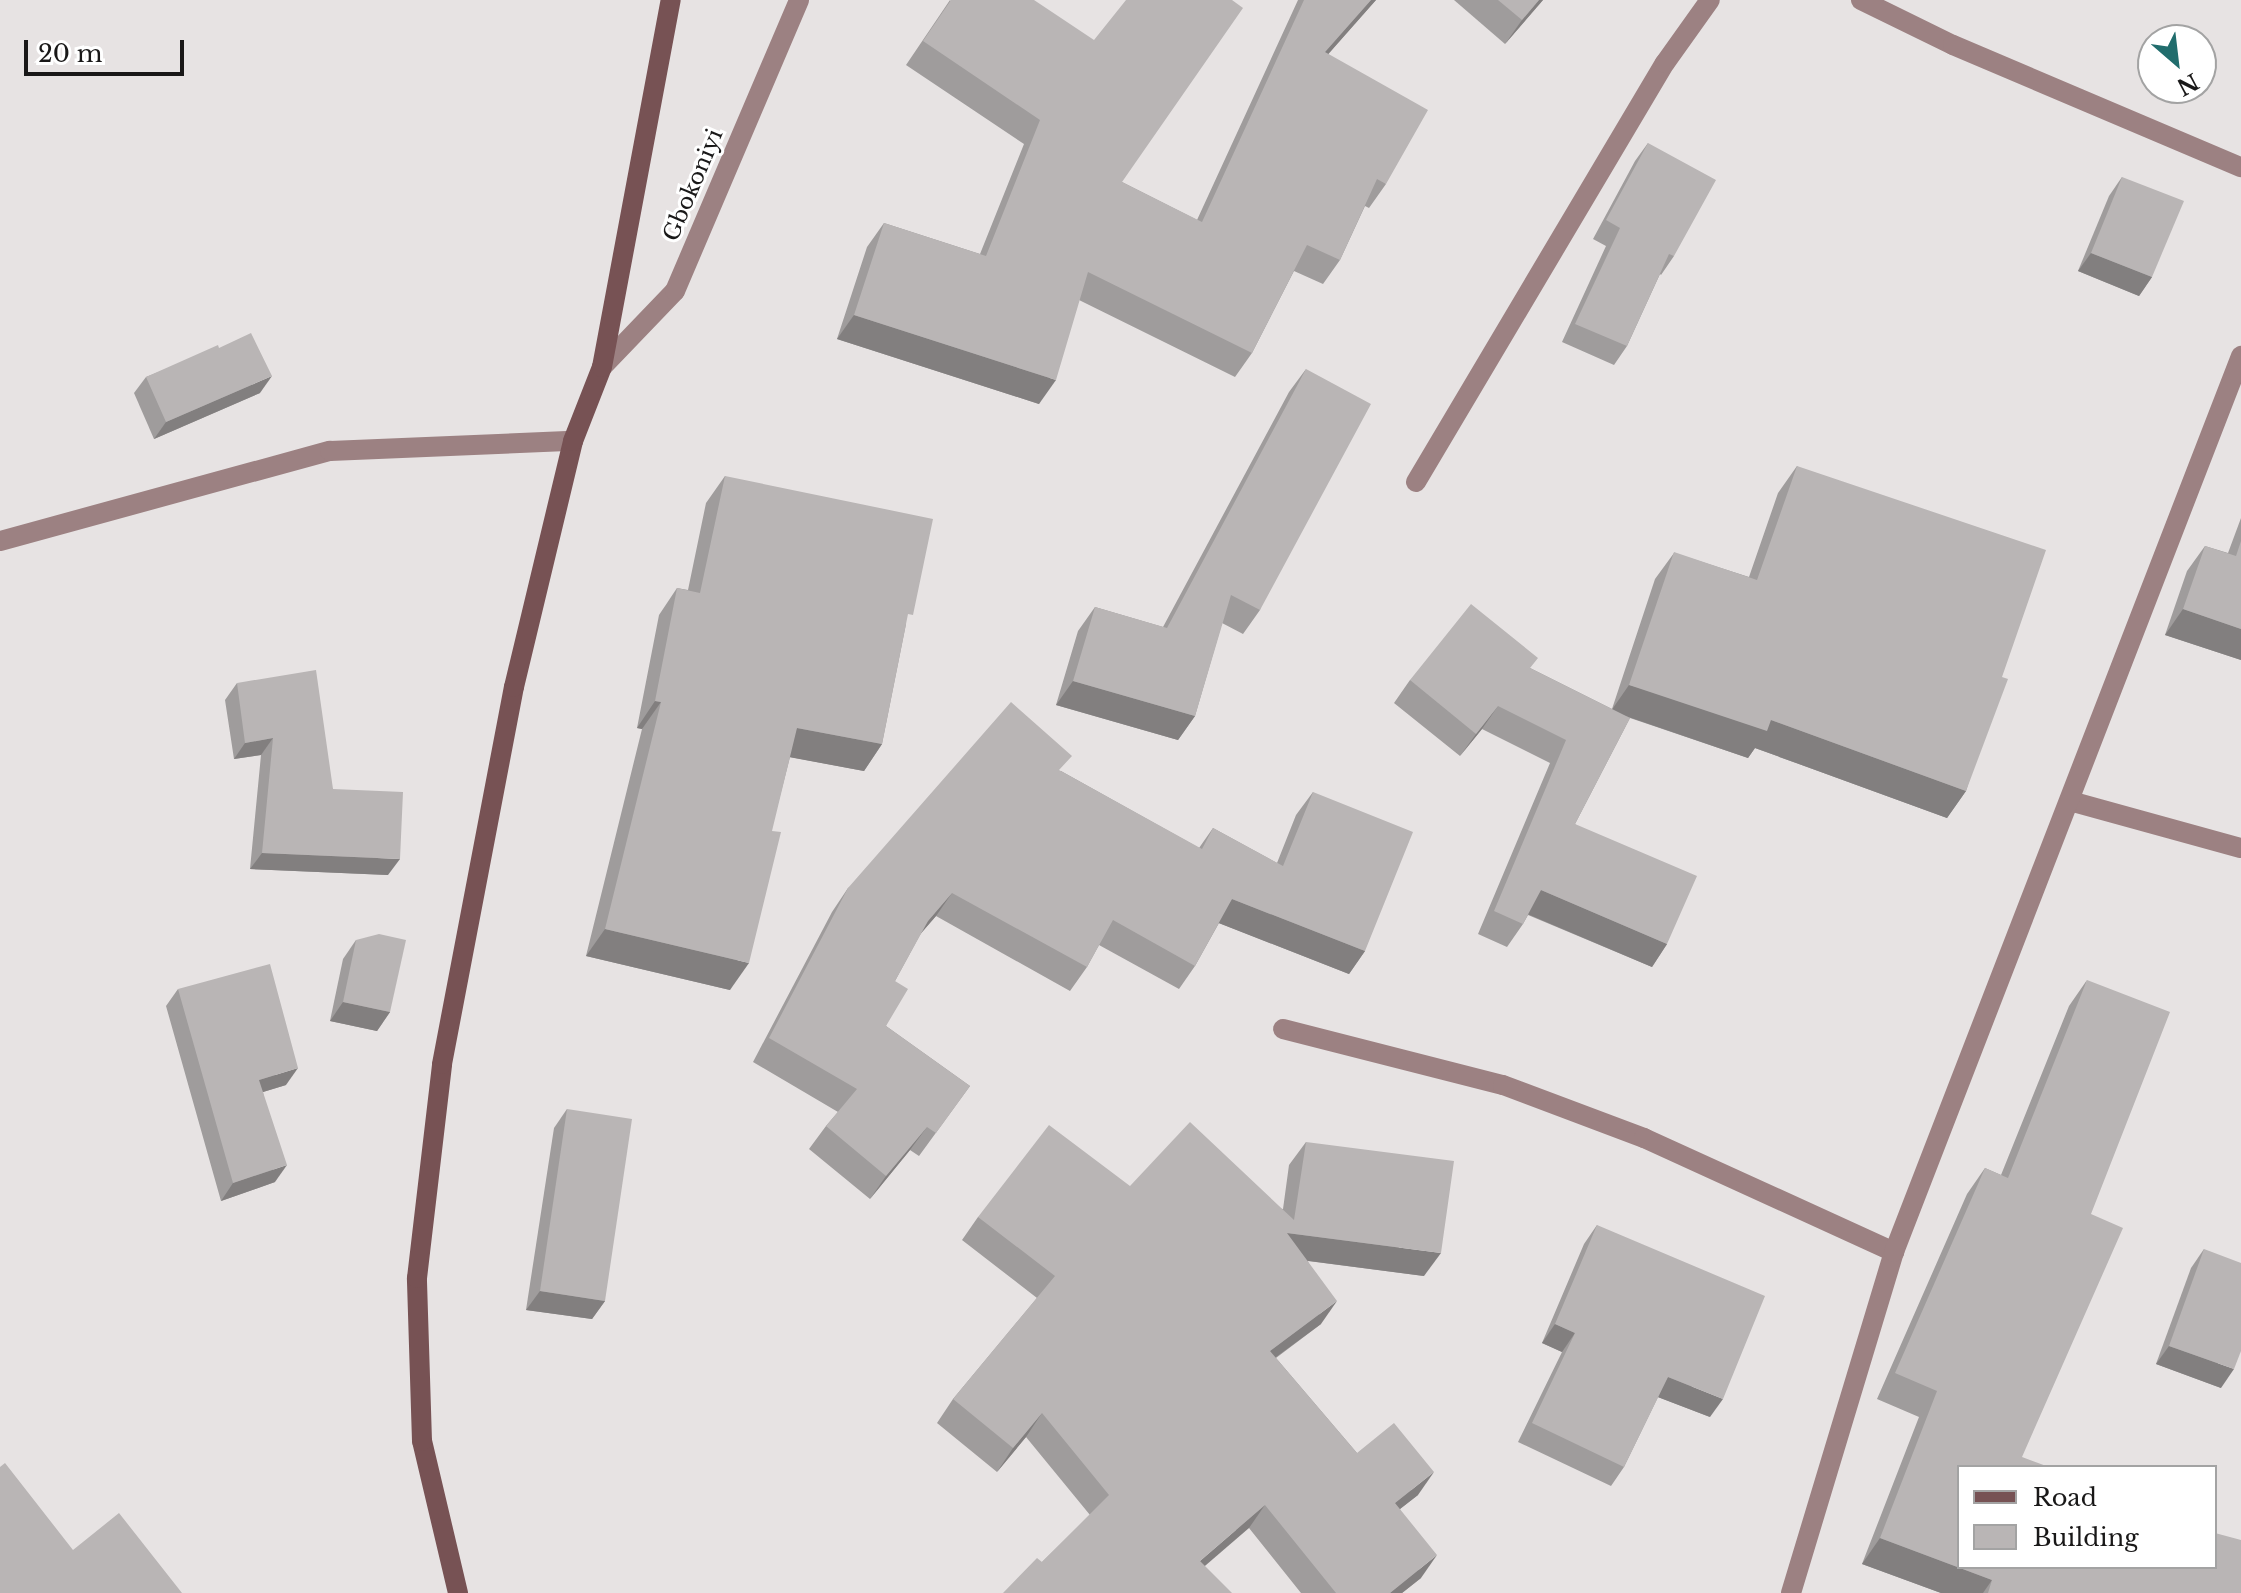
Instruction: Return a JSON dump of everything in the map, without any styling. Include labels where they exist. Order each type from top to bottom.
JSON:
[{"type":"main road","points":[[458,1593],[422,1441],[417,1278],[442,1064],[514,687],[573,441],[602,367],[671,0]]},
{"type":"street","name":"Gbokoniyi","points":[[602,367],[675,291],[799,0]]},
{"type":"street","points":[[1416,482],[1665,63],[1710,0]]},
{"type":"street","points":[[1861,0],[1953,45],[2241,167]]},
{"type":"street","points":[[1791,1593],[1894,1252],[2241,356]]},
{"type":"street","points":[[0,541],[330,451],[573,441]]},
{"type":"street","points":[[2070,801],[2241,848]]},
{"type":"street","points":[[1283,1029],[1503,1085],[1644,1138],[1894,1252]]},
{"type":"building","points":[[951,0],[1034,0],[1094,40],[1126,0],[1232,0],[1243,8],[1122,182],[1202,222],[1304,0],[1371,0],[1325,52],[1428,110],[1386,184],[1377,179],[1340,260],[1307,245],[1252,353],[1088,272],[1056,380],[854,315],[884,223],[986,256],[1040,120],[923,41]]},
{"type":"building","points":[[1498,0],[1539,0],[1522,20]]},
{"type":"building","points":[[1648,143],[1716,180],[1674,256],[1669,254],[1627,346],[1575,324],[1620,228],[1606,220]]},
{"type":"building","points":[[2122,177],[2184,201],[2152,277],[2091,253]]},
{"type":"building","points":[[251,333],[272,376],[166,422],[146,377]]},
{"type":"building","points":[[1306,369],[1371,404],[1260,610],[1231,595],[1195,716],[1073,681],[1095,607],[1167,628]]},
{"type":"building","points":[[1797,466],[2046,550],[2002,677],[2008,679],[1966,791],[1771,720],[1767,731],[1629,685],[1674,552],[1757,580]]},
{"type":"building","points":[[725,476],[933,519],[913,615],[908,614],[882,744],[797,728],[772,831],[781,832],[749,963],[605,929],[661,702],[655,701],[677,588],[700,593]]},
{"type":"building","points":[[2241,541],[2241,629],[2183,609],[2205,546],[2236,556]]},
{"type":"building","points":[[1471,604],[1538,658],[1530,668],[1630,718],[1575,824],[1697,876],[1667,944],[1541,890],[1523,924],[1494,911],[1566,740],[1498,706],[1476,734],[1410,680]]},
{"type":"building","points":[[316,670],[333,789],[403,792],[400,859],[262,853],[273,738],[245,743],[237,683]]},
{"type":"building","points":[[1011,702],[1072,756],[1059,770],[1202,849],[1213,828],[1283,866],[1313,792],[1413,832],[1365,951],[1232,899],[1195,966],[1113,920],[1087,967],[952,893],[928,921],[895,981],[908,989],[886,1026],[970,1086],[936,1133],[927,1127],[886,1176],[826,1126],[857,1089],[769,1038],[848,888]]},
{"type":"building","points":[[379,934],[406,940],[390,1012],[343,1002],[356,940]]},
{"type":"building","points":[[270,964],[298,1068],[259,1080],[287,1165],[233,1183],[178,989]]},
{"type":"building","points":[[2087,980],[2170,1012],[2091,1214],[2123,1228],[2022,1457],[2044,1465],[1957,1465],[1957,1567],[1880,1538],[1937,1391],[1895,1373],[1985,1168],[2008,1178]]},
{"type":"building","points":[[567,1109],[632,1119],[605,1301],[540,1291]]},
{"type":"building","points":[[1190,1122],[1294,1220],[1306,1142],[1454,1161],[1441,1253],[1287,1233],[1337,1301],[1270,1351],[1357,1453],[1394,1423],[1434,1472],[1395,1503],[1437,1555],[1390,1593],[1336,1593],[1265,1505],[1200,1561],[1232,1593],[1003,1593],[1037,1558],[1042,1562],[1109,1495],[1042,1413],[1013,1448],[953,1399],[1055,1276],[978,1217],[1049,1125],[1130,1186]]},
{"type":"building","points":[[1597,1225],[1765,1296],[1723,1399],[1668,1377],[1624,1467],[1532,1423],[1575,1333],[1555,1324]]},
{"type":"building","points":[[2204,1249],[2241,1263],[2241,1351],[2234,1369],[2169,1346]]},
{"type":"building","points":[[5,1463],[73,1550],[119,1513],[182,1593],[0,1593],[0,1467]]},
{"type":"building","points":[[2217,1534],[2241,1540],[2241,1593],[1988,1593],[1992,1580],[1963,1569],[2217,1569]]}]
